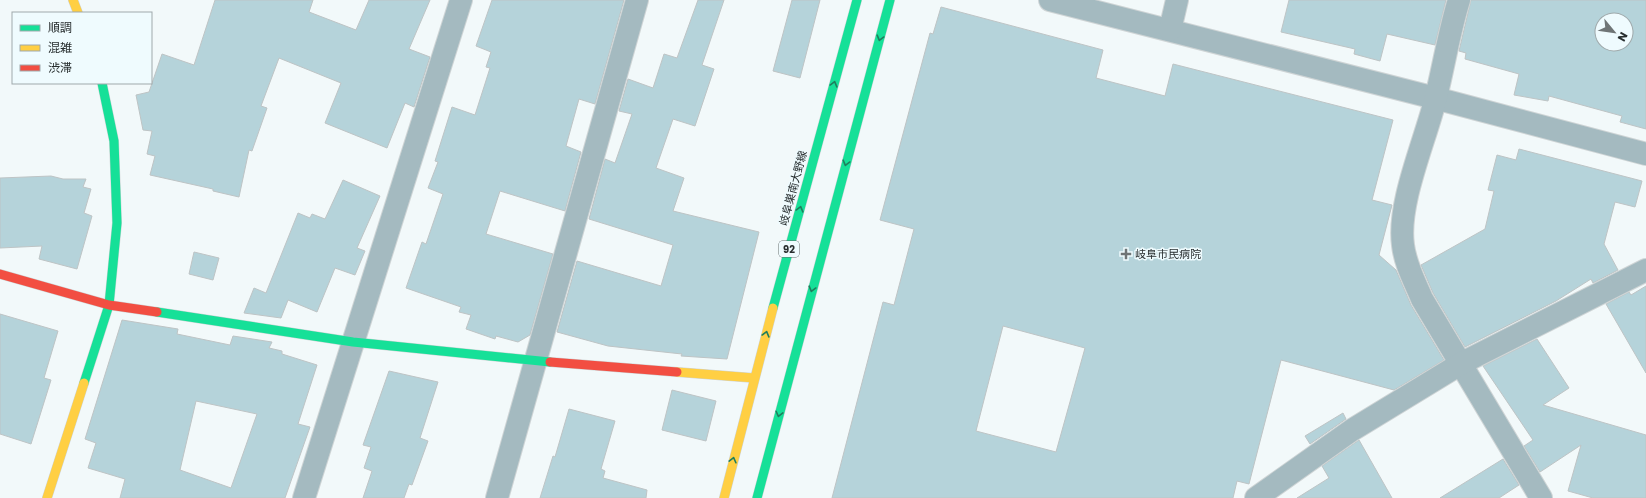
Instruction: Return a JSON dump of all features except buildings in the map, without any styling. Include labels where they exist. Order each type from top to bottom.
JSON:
[{"type":"street","points":[[73,0],[78,12]]},
{"type":"street","points":[[304,498],[461,0]]},
{"type":"street","points":[[497,498],[534,361],[637,0]]},
{"type":"street","name":"岐阜巣南大野線","points":[[724,498],[754,378],[857,0]]},
{"type":"street","points":[[758,498],[890,0]]},
{"type":"street","points":[[1050,0],[1436,98],[1646,154]]},
{"type":"street","points":[[1170,30],[1178,0]]},
{"type":"street","points":[[1459,0],[1451,25],[1436,98],[1406,199],[1403,218],[1403,244],[1410,270],[1422,299],[1462,363],[1541,498]]},
{"type":"street","points":[[46,498],[109,305],[117,223],[114,141],[102,84]]},
{"type":"street","points":[[1256,498],[1352,430],[1462,363],[1646,270]]},
{"type":"street","points":[[0,274],[109,305],[353,342],[534,361],[754,378]]},
{"type":"traffic: fast","points":[[773,308],[857,0]]},
{"type":"traffic: fast","points":[[757,498],[890,0]]},
{"type":"traffic: fast","points":[[84,383],[109,305],[117,223],[114,141],[102,84]]},
{"type":"traffic: fast","points":[[157,312],[353,342],[550,362]]},
{"type":"traffic: slow","points":[[73,0],[78,12]]},
{"type":"traffic: slow","points":[[724,498],[773,308]]},
{"type":"traffic: slow","points":[[677,372],[754,378]]},
{"type":"traffic: slow","points":[[47,498],[84,383]]},
{"type":"traffic: jam","points":[[0,274],[109,305],[157,312]]},
{"type":"traffic: jam","points":[[550,362],[677,372]]},
{"type":"place","name":"岐阜市民病院","points":[[1126,254]]}]
